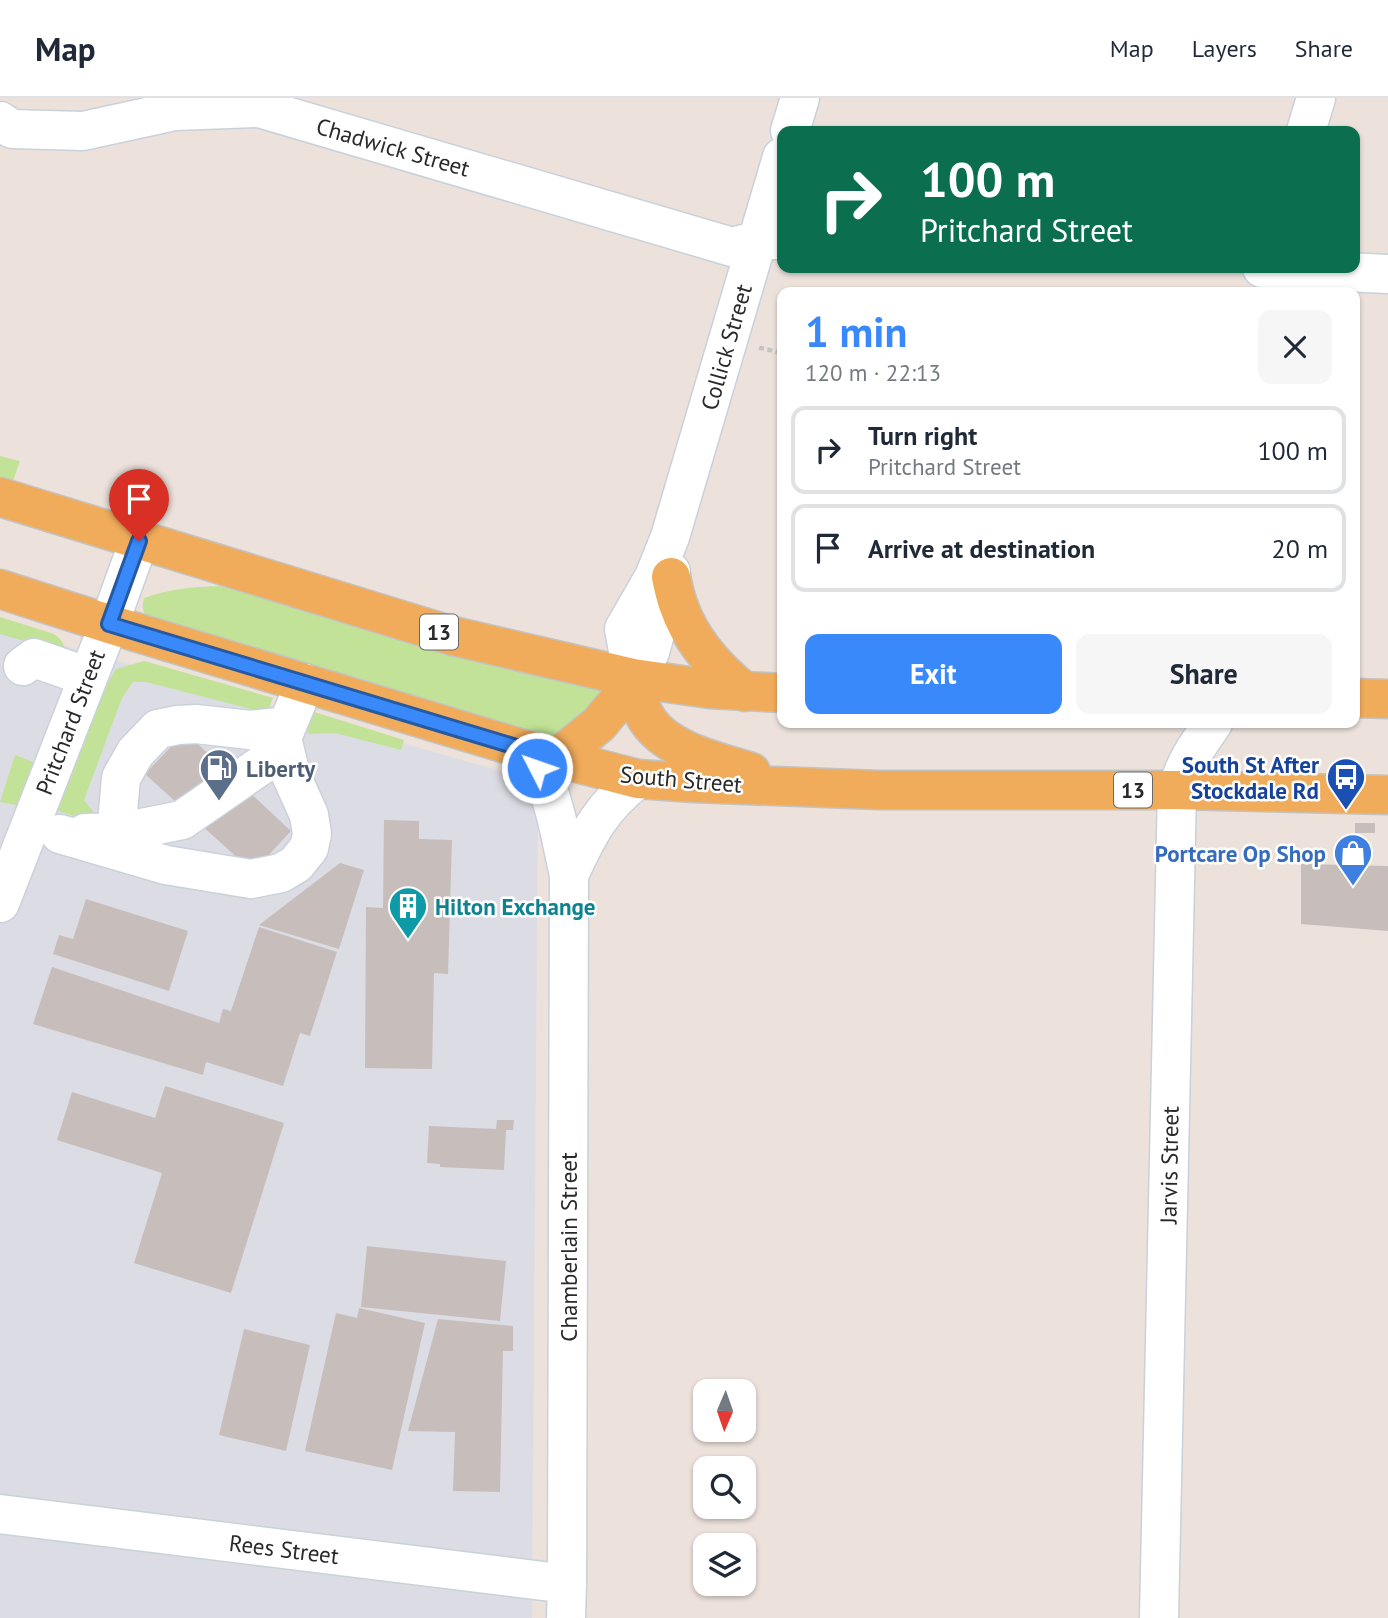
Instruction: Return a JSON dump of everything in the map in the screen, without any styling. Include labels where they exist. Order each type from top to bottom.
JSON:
[{"type":"main road","name":"13","points":[[0,497],[453,636],[633,678],[710,690],[777,693]]},
{"type":"main road","points":[[671,578],[678,605],[690,629],[724,675],[745,692]]},
{"type":"main road","name":"South Street","points":[[0,589],[540,753],[638,779],[879,790],[1177,790],[1388,795]]},
{"type":"main road","points":[[540,753],[599,724],[633,678]]},
{"type":"main road","points":[[633,678],[645,715],[662,736],[689,753],[797,787]]},
{"type":"main road","points":[[1360,698],[1388,699]]},
{"type":"street","points":[[792,126],[800,98]]},
{"type":"street","points":[[1308,126],[1316,98]]},
{"type":"street","name":"Chadwick Street","points":[[0,121],[12,130],[83,131],[175,111],[259,108],[732,247],[770,240]]},
{"type":"street","name":"Collick Street","points":[[633,678],[624,629],[654,577],[670,537],[770,240],[777,192]]},
{"type":"street","points":[[1360,273],[1388,274]]},
{"type":"street","name":"Collick Street","points":[[633,678],[650,652],[671,578],[670,537]]},
{"type":"street","name":"Pritchard Street","points":[[0,903],[46,828],[88,677],[139,541]]},
{"type":"street","points":[[23,666],[34,658],[88,677]]},
{"type":"street","points":[[46,828],[122,832],[182,820],[263,764],[284,732],[305,683]]},
{"type":"street","points":[[122,832],[118,812],[121,778],[135,753],[158,729],[196,724],[284,732]]},
{"type":"street","name":"Jarvis Street","points":[[1159,1618],[1177,790],[1184,769],[1209,728]]},
{"type":"street","points":[[46,828],[166,865],[251,879],[281,873],[296,864],[309,848],[312,834],[309,815],[291,775],[284,732]]},
{"type":"street","name":"Chamberlain Street","points":[[540,753],[537,768],[555,809],[569,875],[567,1601]]},
{"type":"street","name":"Chamberlain Street","points":[[569,875],[599,817],[611,802],[638,779]]},
{"type":"street","name":"Rees Street","points":[[0,1514],[567,1601]]},
{"type":"path","points":[[759,358],[761,348],[777,352]]},
{"type":"shaded area","points":[[0,627],[538,782],[532,1618],[0,1618]]},
{"type":"green space","points":[[0,456],[20,461],[13,481],[0,478]]},
{"type":"green space","points":[[219,586],[596,686],[601,691],[599,699],[561,734],[547,737],[148,618],[144,611],[144,598],[181,589]]},
{"type":"green space","points":[[0,617],[54,634],[62,642],[65,653],[0,634]]},
{"type":"green space","points":[[144,661],[273,698],[267,713],[146,682],[133,682],[122,698],[84,800],[105,826],[58,811],[105,688],[116,669]]},
{"type":"green space","points":[[311,711],[404,740],[401,750],[335,733],[308,734],[305,727]]},
{"type":"green space","points":[[15,755],[38,764],[22,806],[0,802]]},
{"type":"building","name":"Liberty","points":[[185,732],[291,831],[253,872],[145,774]]},
{"type":"building","name":"Hilton Exchange","points":[[384,820],[419,821],[419,839],[452,840],[448,974],[434,973],[432,1069],[365,1068],[366,907],[383,908]]},
{"type":"building","points":[[1355,823],[1375,823],[1375,833],[1355,833]]},
{"type":"building","points":[[340,863],[364,870],[339,949],[259,925]]},
{"type":"building","points":[[1301,864],[1388,866],[1388,931],[1301,924]]},
{"type":"building","points":[[86,899],[188,931],[169,991],[53,954],[59,935],[73,939]]},
{"type":"building","points":[[259,927],[337,952],[310,1036],[300,1033],[283,1086],[206,1062],[203,1075],[33,1024],[52,967],[219,1023],[223,1009],[231,1011]]},
{"type":"building","points":[[165,1086],[284,1123],[231,1293],[134,1263],[162,1173],[57,1140],[72,1092],[155,1118]]},
{"type":"building","points":[[497,1120],[514,1120],[513,1130],[506,1130],[504,1170],[440,1167],[440,1164],[427,1163],[429,1126],[496,1129]]},
{"type":"building","points":[[367,1246],[506,1261],[500,1321],[361,1307]]},
{"type":"building","points":[[359,1308],[425,1323],[392,1470],[305,1451],[336,1313],[357,1318]]},
{"type":"building","points":[[438,1319],[513,1326],[513,1351],[503,1351],[500,1492],[453,1491],[455,1432],[408,1431]]},
{"type":"building","points":[[244,1329],[310,1345],[286,1451],[219,1435]]},
{"type":"place","name":"Liberty","points":[[219,802]]},
{"type":"place","name":"South St After Stockdale Rd","points":[[1346,811]]},
{"type":"place","name":"Portcare Op Shop","points":[[1353,887]]},
{"type":"place","name":"Hilton Exchange","points":[[408,940]]},
{"type":"route","points":[[139,541],[109,624],[523,749],[537,768]]}]
